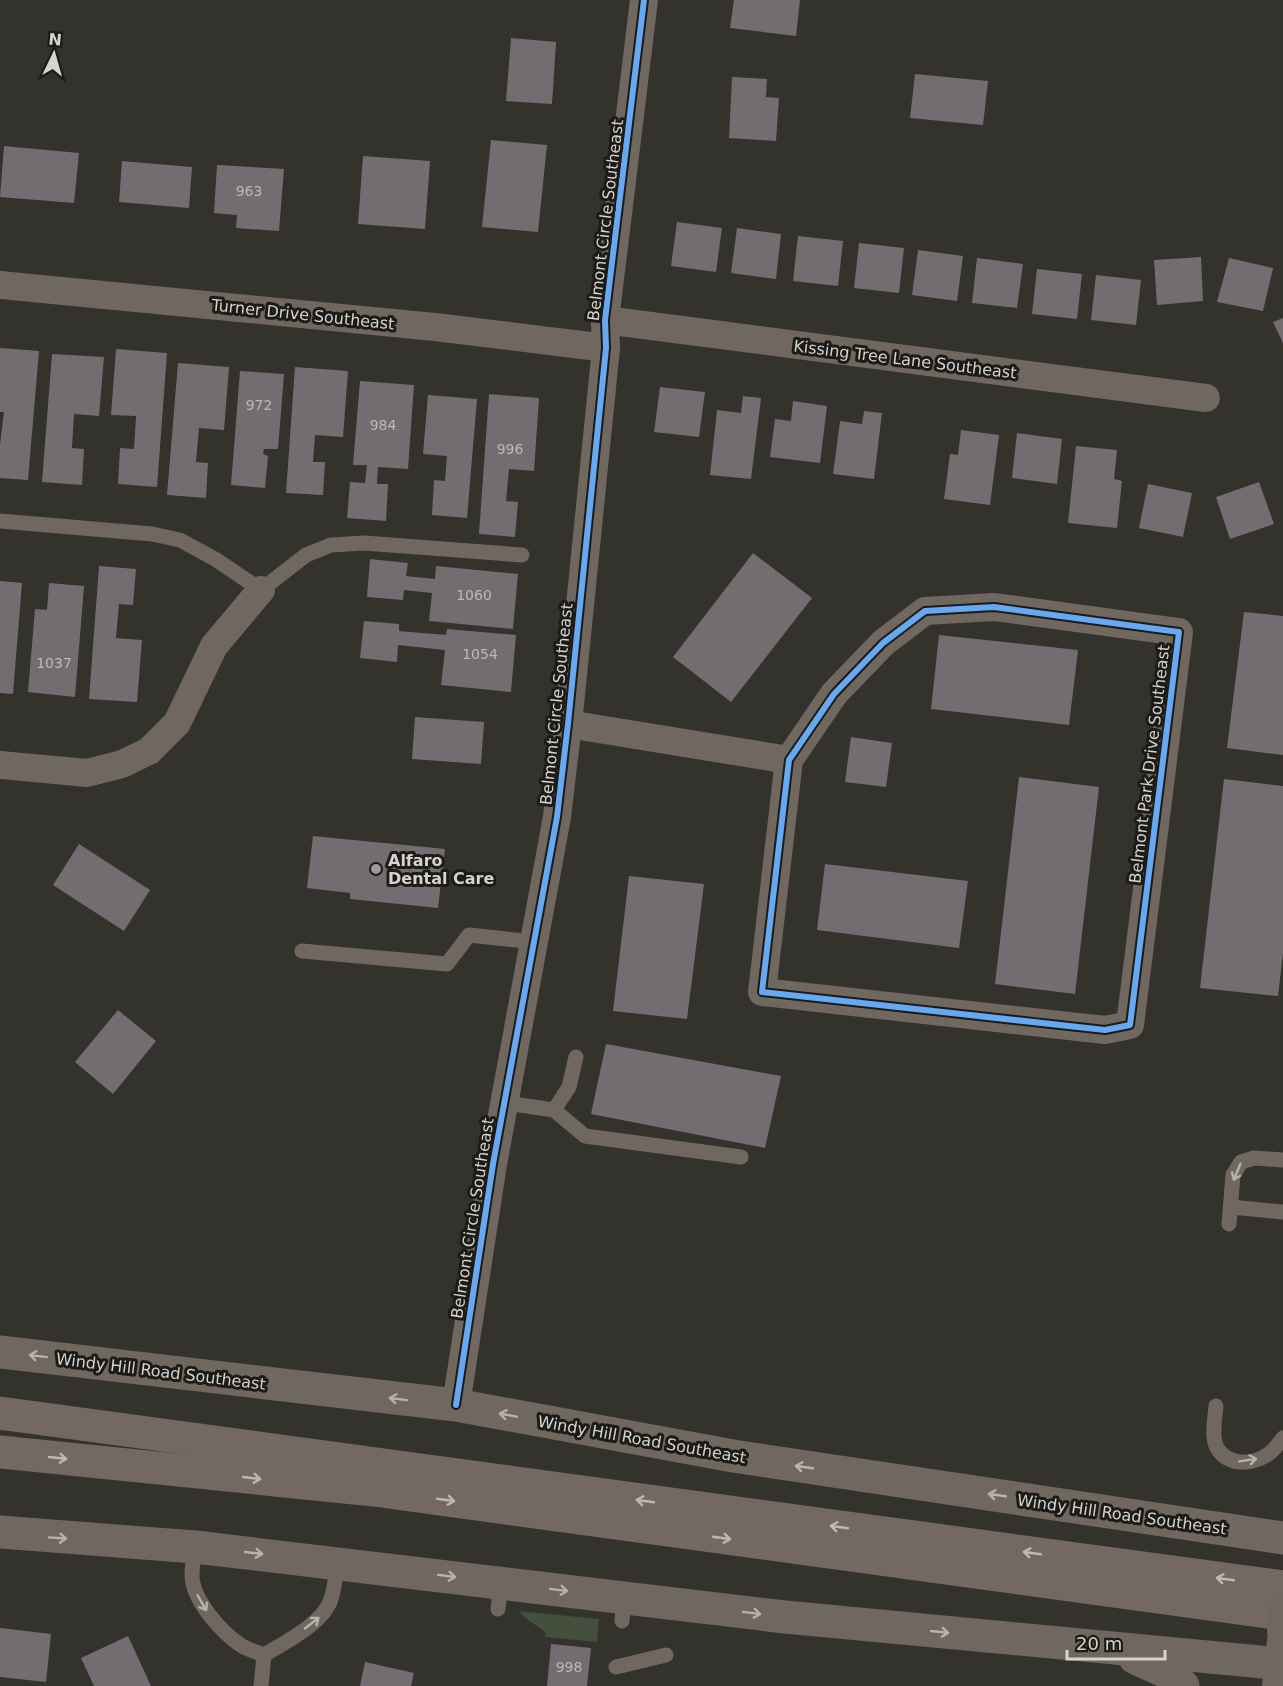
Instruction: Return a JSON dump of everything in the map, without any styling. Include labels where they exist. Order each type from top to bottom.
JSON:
[{"type":"main road","points":[[0,1413],[1283,1587]]},
{"type":"main road","points":[[0,1452],[374,1491],[1282,1619]]},
{"type":"street","name":"Belmont Circle Southeast","points":[[456,1406],[493,1164],[557,818],[606,348],[605,320],[644,0]]},
{"type":"street","name":"Turner Drive Southeast","points":[[0,285],[435,327],[606,348]]},
{"type":"street","name":"Kissing Tree Lane Southeast","points":[[605,320],[1206,398]]},
{"type":"street","points":[[0,765],[87,773],[122,764],[149,751],[177,723],[214,646],[261,590]]},
{"type":"street","name":"Belmont Park Drive Southeast","points":[[994,606],[1179,632],[1130,1025],[1106,1030],[762,992],[789,760],[834,694],[883,643],[925,611],[994,606]]},
{"type":"street","points":[[568,724],[789,760]]},
{"type":"street","name":"Windy Hill Road Southeast","points":[[0,1352],[456,1406],[733,1456],[1283,1538]]},
{"type":"street","points":[[0,1532],[195,1547],[337,1562],[499,1595],[623,1609],[785,1617],[1111,1648],[1279,1672],[1282,1619]]},
{"type":"street","points":[[1111,1648],[1171,1674],[1183,1686]]},
{"type":"lane","points":[[0,521],[152,534],[180,540],[215,559],[261,590],[306,555],[331,545],[373,544],[522,555]]},
{"type":"lane","points":[[302,951],[447,964],[469,935],[534,942]]},
{"type":"lane","points":[[554,1110],[569,1087],[576,1057]]},
{"type":"lane","points":[[505,1103],[554,1110],[585,1136],[741,1157]]},
{"type":"lane","points":[[1229,1224],[1233,1175],[1241,1162],[1254,1158],[1283,1160]]},
{"type":"lane","points":[[1231,1207],[1283,1212]]},
{"type":"lane","points":[[1216,1406],[1214,1435],[1217,1448],[1230,1461],[1246,1463],[1269,1455],[1283,1438]]},
{"type":"lane","points":[[195,1547],[192,1577],[206,1610],[220,1627],[243,1646],[264,1655]]},
{"type":"lane","points":[[264,1655],[319,1618],[331,1602],[337,1562]]},
{"type":"lane","points":[[261,1686],[264,1655]]},
{"type":"lane","points":[[616,1667],[666,1655]]},
{"type":"green space","points":[[519,1611],[599,1619],[597,1642],[545,1637],[545,1632]]},
{"type":"building","points":[[734,0],[800,0],[796,36],[730,28]]},
{"type":"building","points":[[511,38],[556,42],[552,104],[506,101]]},
{"type":"building","points":[[915,74],[988,81],[983,125],[910,118]]},
{"type":"building","points":[[732,77],[767,79],[766,97],[779,98],[776,141],[729,138]]},
{"type":"building","points":[[491,140],[547,145],[538,232],[482,227]]},
{"type":"building","points":[[4,146],[79,153],[74,203],[0,197]]},
{"type":"building","points":[[363,156],[430,161],[425,229],[358,224]]},
{"type":"building","points":[[122,161],[192,167],[189,208],[119,202]]},
{"type":"building","points":[[217,165],[284,169],[279,231],[236,228],[237,215],[214,213]]},
{"type":"building","points":[[677,222],[722,228],[716,272],[671,266]]},
{"type":"building","points":[[737,228],[781,234],[776,279],[731,273]]},
{"type":"building","points":[[798,236],[843,241],[838,286],[793,281]]},
{"type":"building","points":[[859,243],[904,248],[899,293],[854,288]]},
{"type":"building","points":[[918,250],[963,256],[957,301],[912,295]]},
{"type":"building","points":[[1201,257],[1203,301],[1157,305],[1154,260]]},
{"type":"building","points":[[977,258],[1023,264],[1017,308],[972,303]]},
{"type":"building","points":[[1229,258],[1273,268],[1263,311],[1217,302]]},
{"type":"building","points":[[1037,269],[1082,274],[1077,319],[1032,314]]},
{"type":"building","points":[[1096,275],[1141,280],[1136,325],[1091,320]]},
{"type":"building","points":[[1283,318],[1283,343],[1273,322]]},
{"type":"building","points":[[0,348],[39,351],[28,480],[0,478],[0,445],[4,412],[0,412]]},
{"type":"building","points":[[116,349],[167,353],[157,487],[118,484],[120,448],[134,449],[136,416],[111,415]]},
{"type":"building","points":[[52,354],[104,357],[99,416],[74,414],[72,448],[84,449],[82,485],[42,482]]},
{"type":"building","points":[[178,363],[229,367],[224,430],[199,428],[196,462],[208,463],[206,498],[167,495]]},
{"type":"building","points":[[295,367],[348,371],[343,437],[315,435],[313,462],[325,462],[323,495],[286,493]]},
{"type":"building","points":[[240,371],[284,374],[278,449],[264,449],[263,454],[268,456],[265,488],[231,485]]},
{"type":"building","points":[[360,381],[414,385],[408,469],[378,467],[377,484],[388,484],[386,521],[347,518],[350,482],[365,483],[367,465],[353,465]]},
{"type":"building","points":[[660,387],[705,392],[699,437],[654,432]]},
{"type":"building","points":[[489,394],[539,398],[534,471],[509,469],[506,501],[518,502],[515,537],[479,534]]},
{"type":"building","points":[[428,395],[477,399],[467,518],[432,515],[434,480],[445,481],[447,456],[423,454]]},
{"type":"building","points":[[743,396],[761,398],[751,479],[710,475],[717,410],[741,413]]},
{"type":"building","points":[[793,401],[827,406],[820,463],[770,457],[775,419],[791,421]]},
{"type":"building","points":[[864,411],[882,413],[874,479],[833,474],[840,421],[862,424]]},
{"type":"building","points":[[961,430],[999,435],[990,505],[944,499],[950,454],[958,455]]},
{"type":"building","points":[[1017,433],[1062,439],[1057,484],[1012,478]]},
{"type":"building","points":[[1076,446],[1117,450],[1114,479],[1122,481],[1117,528],[1068,523]]},
{"type":"building","points":[[1259,482],[1274,524],[1230,539],[1216,497]]},
{"type":"building","points":[[1148,484],[1192,493],[1183,537],[1139,528]]},
{"type":"building","points":[[753,553],[812,598],[731,702],[673,657]]},
{"type":"building","points":[[370,559],[408,563],[406,576],[435,579],[436,566],[518,574],[513,629],[429,621],[432,593],[404,590],[403,600],[367,597]]},
{"type":"building","points":[[99,566],[136,569],[133,605],[119,604],[116,638],[142,640],[137,702],[89,699]]},
{"type":"building","points":[[0,581],[22,583],[13,694],[0,693]]},
{"type":"building","points":[[49,583],[84,586],[75,697],[28,692],[35,609],[47,610]]},
{"type":"building","points":[[1244,612],[1283,616],[1283,755],[1227,748]]},
{"type":"building","points":[[364,621],[399,624],[399,631],[446,635],[447,629],[516,635],[511,692],[441,685],[445,650],[398,645],[397,662],[360,658]]},
{"type":"building","points":[[939,635],[1078,650],[1069,725],[931,709]]},
{"type":"building","points":[[415,717],[484,722],[481,764],[412,759]]},
{"type":"building","points":[[851,737],[892,743],[886,787],[845,782]]},
{"type":"building","points":[[1019,777],[1099,787],[1075,994],[995,984]]},
{"type":"building","points":[[1224,779],[1283,786],[1283,953],[1278,996],[1200,988]]},
{"type":"building","name":"Alfaro Dental Care","points":[[313,836],[445,849],[438,908],[350,899],[350,893],[307,888]]},
{"type":"building","points":[[79,844],[150,890],[124,931],[53,885]]},
{"type":"building","points":[[825,864],[968,881],[959,948],[817,930]]},
{"type":"building","points":[[629,876],[704,884],[687,1019],[613,1011]]},
{"type":"building","points":[[118,1010],[156,1041],[113,1094],[75,1062]]},
{"type":"building","points":[[606,1044],[781,1076],[765,1148],[591,1114]]},
{"type":"building","points":[[0,1628],[51,1634],[46,1682],[0,1677]]},
{"type":"building","points":[[128,1636],[151,1686],[94,1686],[81,1658]]},
{"type":"building","points":[[551,1644],[591,1648],[587,1686],[547,1686]]},
{"type":"building","points":[[365,1662],[414,1673],[411,1686],[360,1686]]},
{"type":"cycle path","points":[[456,1405],[493,1164],[557,817],[606,348],[605,320],[644,0]]},
{"type":"cycle path","points":[[994,607],[1179,632],[1130,1025],[1105,1030],[762,992],[789,760],[834,694],[883,643],[925,611],[994,607]]},
{"type":"place","name":"Alfaro Dental Care","points":[[376,869]]}]
